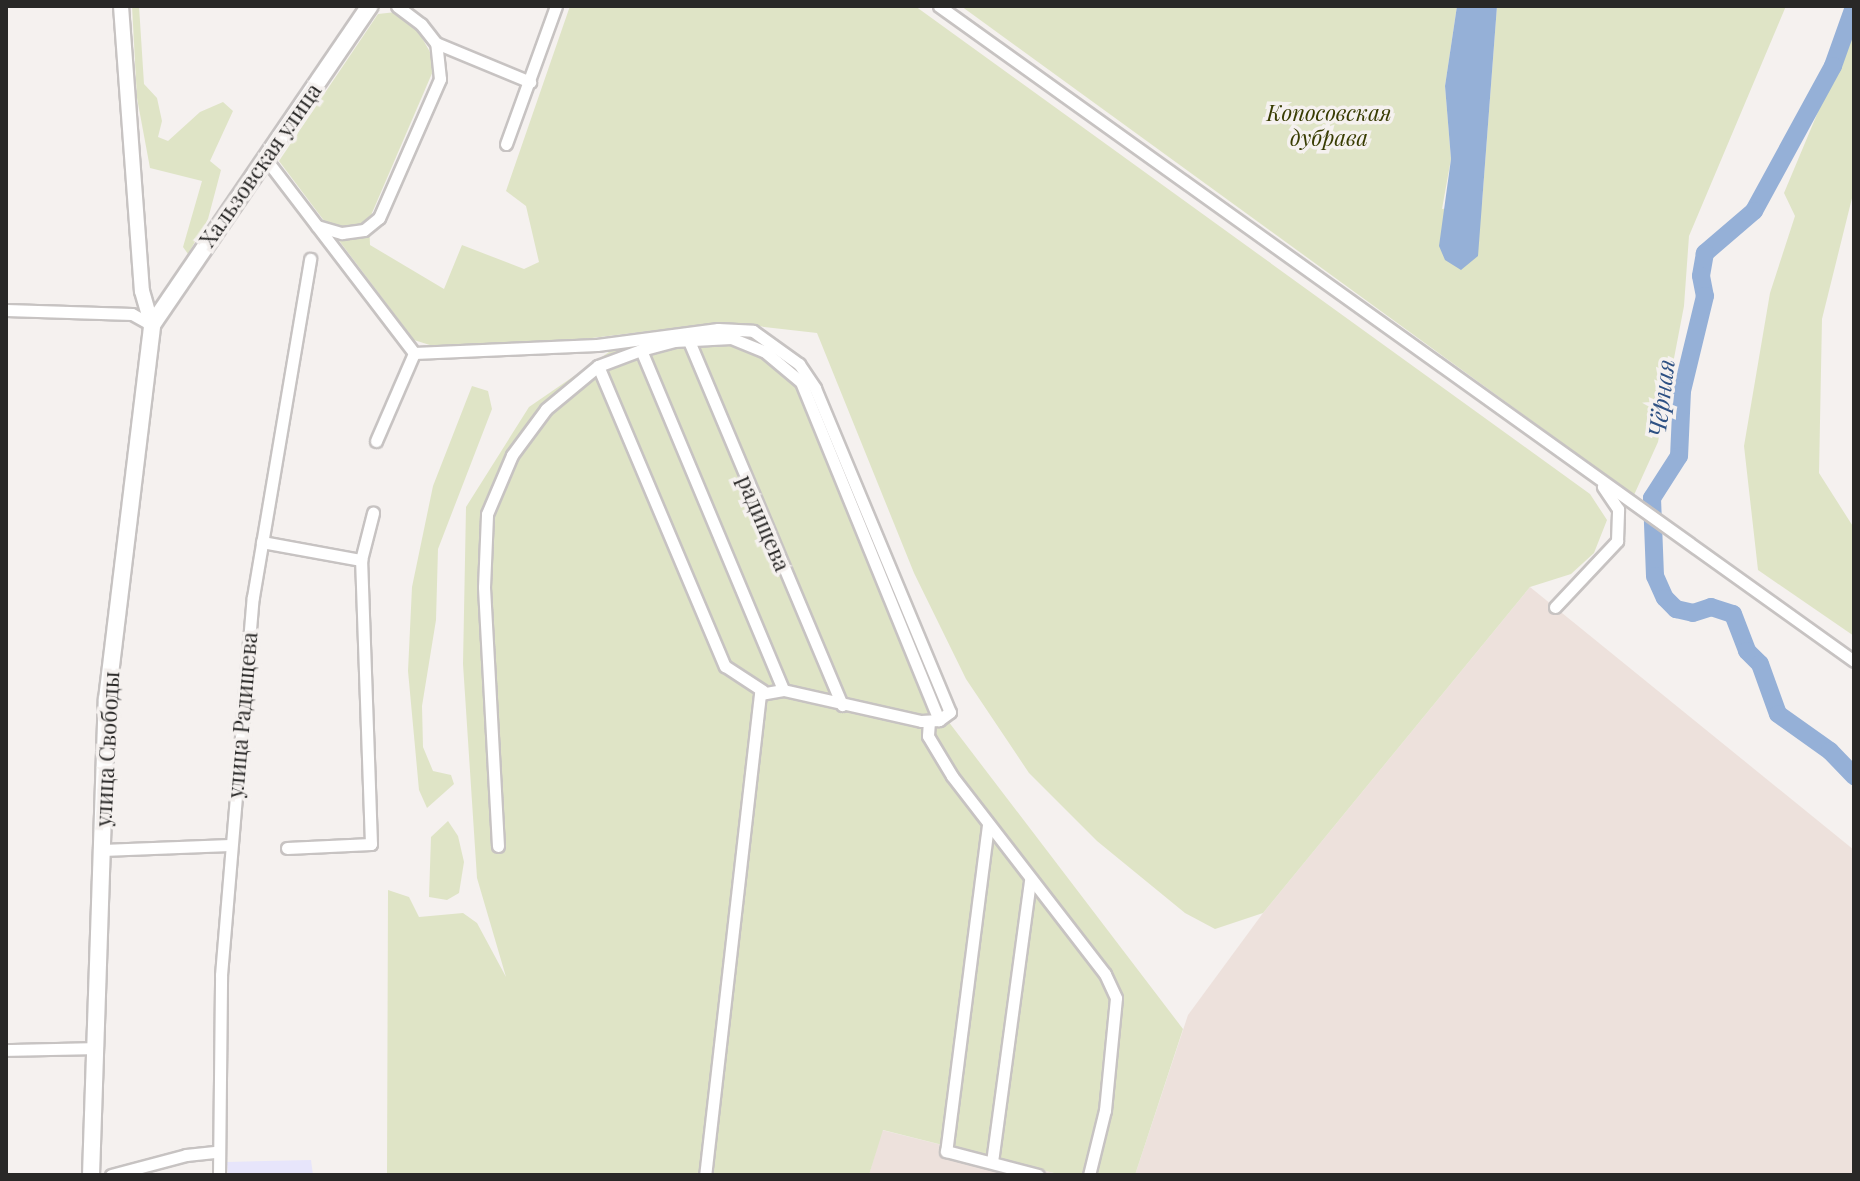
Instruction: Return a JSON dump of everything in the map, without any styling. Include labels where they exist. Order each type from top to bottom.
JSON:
[{"type":"main road","name":"Хальзовская улица","points":[[152,325],[370,6]]},
{"type":"main road","name":"улица Свободы","points":[[91,1175],[107,699],[152,325]]},
{"type":"street","points":[[121,6],[142,291],[152,325]]},
{"type":"street","points":[[397,6],[421,24],[436,43],[530,82]]},
{"type":"street","points":[[506,144],[556,6]]},
{"type":"street","points":[[939,6],[1600,483],[1660,521],[1854,661]]},
{"type":"street","points":[[316,226],[342,233],[364,230],[379,218],[440,79],[436,43]]},
{"type":"street","points":[[265,158],[414,353]]},
{"type":"street","name":"улица Радищева","points":[[219,1175],[217,1152],[230,845],[262,542],[310,259]]},
{"type":"street","points":[[6,310],[132,314],[152,325]]},
{"type":"street","points":[[414,353],[582,346],[718,329],[753,331],[799,364],[815,388],[950,712],[934,721],[928,736],[988,825],[1105,974],[1116,998],[1105,1110],[1089,1175]]},
{"type":"street","points":[[498,846],[484,587],[487,514],[512,455],[546,409],[598,366],[641,350],[689,341],[731,338],[764,351],[801,382],[934,721]]},
{"type":"street","name":"радищева","points":[[689,341],[842,705]]},
{"type":"street","points":[[641,350],[783,690]]},
{"type":"street","points":[[376,441],[414,353]]},
{"type":"street","points":[[598,366],[725,666],[763,691],[783,690],[842,705],[934,721]]},
{"type":"street","points":[[1555,607],[1617,541],[1618,509],[1600,483]]},
{"type":"street","points":[[287,848],[371,844],[361,560],[373,513]]},
{"type":"street","points":[[262,542],[361,560]]},
{"type":"street","points":[[705,1175],[763,691]]},
{"type":"street","points":[[988,825],[946,1151],[1038,1175]]},
{"type":"street","points":[[102,850],[230,845]]},
{"type":"street","points":[[992,1162],[1030,880]]},
{"type":"street","points":[[6,1050],[94,1048]]},
{"type":"street","points":[[111,1175],[186,1155],[217,1152]]},
{"type":"shaded area","points":[[1530,587],[1854,850],[1854,1175],[1135,1175],[1188,1015],[1263,913]]},
{"type":"shaded area","points":[[882,1130],[1062,1175],[869,1175]]},
{"type":"shaded area","points":[[311,1160],[313,1175],[228,1175],[227,1162]]},
{"type":"green space","points":[[132,6],[139,6],[144,84],[157,98],[162,121],[158,137],[168,141],[200,112],[223,102],[233,111],[210,161],[221,170],[208,219],[188,254],[183,247],[202,181],[150,168],[137,98]]},
{"type":"green space","points":[[570,6],[915,6],[1590,494],[1607,520],[1594,553],[1571,574],[1530,587],[1263,913],[1215,929],[1185,913],[1097,841],[1029,773],[966,679],[914,573],[817,333],[722,322],[576,340],[433,346],[414,340],[279,161],[378,14],[396,12],[418,31],[430,52],[433,71],[369,220],[370,245],[444,289],[462,245],[524,269],[539,262],[526,206],[506,191]]},
{"type":"green space","name":"Копосовская дубрава","points":[[961,6],[1457,6],[1445,86],[1451,159],[1442,209],[1482,203],[1497,6],[1786,6],[1689,236],[1684,306],[1658,442],[1634,495]]},
{"type":"green space","points":[[1854,26],[1854,190],[1822,319],[1819,473],[1854,528],[1854,636],[1758,570],[1744,446],[1770,293],[1795,216],[1784,193]]},
{"type":"green space","points":[[724,333],[765,345],[802,374],[948,721],[1183,1029],[1135,1175],[1062,1175],[883,1130],[869,1175],[387,1175],[388,890],[409,897],[419,917],[463,913],[477,923],[506,977],[477,878],[463,664],[466,507],[529,407],[609,352],[682,334]]},
{"type":"green space","points":[[472,386],[488,391],[492,409],[438,549],[436,620],[422,706],[423,747],[433,771],[451,775],[454,784],[427,808],[419,790],[408,671],[412,587],[433,486]]},
{"type":"green space","points":[[448,821],[458,836],[464,862],[459,893],[447,900],[429,897],[431,837]]},
{"type":"water","points":[[1457,6],[1497,6],[1478,256],[1461,270],[1445,260],[1439,246],[1451,159],[1445,86]]},
{"type":"waterway","name":"Чёрная","points":[[1854,7],[1833,66],[1754,211],[1705,253],[1701,276],[1705,296],[1682,391],[1679,456],[1652,498],[1655,576],[1665,598],[1676,609],[1693,613],[1711,607],[1733,614],[1747,651],[1760,664],[1778,714],[1830,751],[1854,776]]}]
